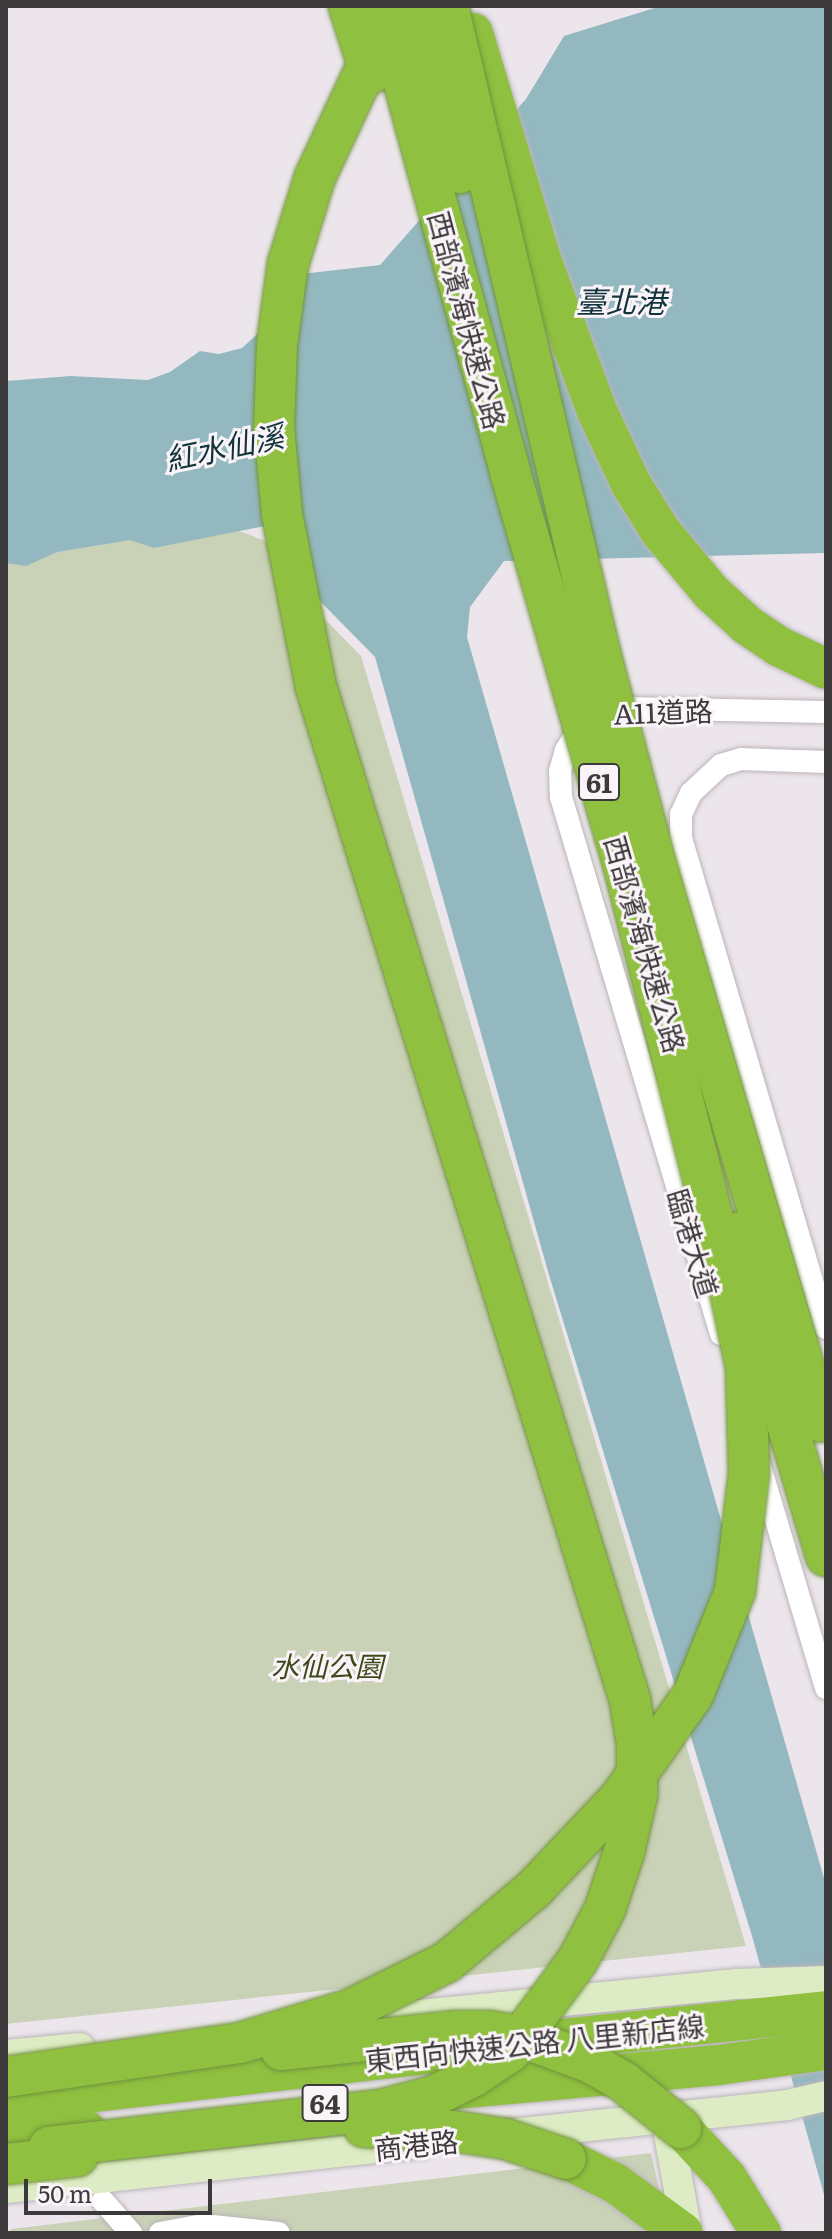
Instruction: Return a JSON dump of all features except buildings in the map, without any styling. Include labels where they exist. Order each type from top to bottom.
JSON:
[{"type":"highway","points":[[349,6],[419,216],[494,402],[534,519],[579,682],[826,1516]]},
{"type":"highway","name":"西部濱海快速公路","points":[[383,6],[623,864],[826,1556]]},
{"type":"highway","points":[[6,2151],[380,2110],[434,2096],[474,2076],[510,2052],[578,1960],[605,1909],[624,1852],[637,1795],[637,1744],[630,1700],[316,687],[282,514],[274,428],[277,345],[288,264],[315,177],[395,6]]},
{"type":"highway","name":"西部濱海快速公路","points":[[415,6],[539,454],[824,1422]]},
{"type":"highway","points":[[448,6],[599,649],[657,868],[824,1422]]},
{"type":"highway","points":[[466,6],[540,257],[597,411],[631,484],[661,532],[711,592],[747,625],[823,668]]},
{"type":"highway","points":[[6,2078],[240,2043],[352,2009],[447,1962],[534,1889],[620,1798],[693,1695],[735,1591],[749,1473],[746,1367],[723,1258],[623,864]]},
{"type":"highway","name":"東西向快速公路 八里新店線","points":[[6,2138],[562,2058],[759,2000],[826,2011]]},
{"type":"highway","points":[[6,2078],[456,2031],[519,2036],[591,2063],[654,2104],[707,2154],[727,2178],[761,2233]]},
{"type":"highway","name":"東西向快速公路 八里新店線","points":[[6,2102],[562,2058],[774,2058],[826,2050]]},
{"type":"highway","points":[[6,2164],[332,2129],[388,2126],[453,2131],[506,2139],[566,2159],[615,2183],[685,2233]]},
{"type":"street","name":"A11道路","points":[[561,797],[560,771],[566,750],[579,729],[598,714],[635,706],[826,712]]},
{"type":"street","name":"A11道路","points":[[826,762],[741,759],[721,765],[691,793],[681,814],[681,838],[826,1328]]},
{"type":"street","name":"臨港大道","points":[[561,797],[826,1688]]},
{"type":"street","points":[[6,2055],[759,2000],[826,1981]]},
{"type":"street","name":"商港路","points":[[6,2188],[787,2105],[826,2096]]},
{"type":"street","points":[[666,2118],[685,2233]]},
{"type":"street","points":[[103,2201],[131,2233]]},
{"type":"street","points":[[160,2233],[203,2225],[279,2233]]},
{"type":"green space","name":"水仙公園","points":[[225,526],[285,548],[307,601],[361,656],[746,1946],[6,2024],[6,541]]},
{"type":"green space","points":[[651,2153],[669,2233],[11,2233],[11,2229]]},
{"type":"water","points":[[661,6],[826,6],[826,553],[504,561],[470,607],[467,637],[826,1885],[826,2202],[752,1936],[549,1275],[375,657],[318,599],[265,526],[154,548],[130,540],[57,552],[26,566],[6,563],[6,381],[71,376],[148,380],[170,372],[200,351],[219,354],[242,348],[265,327],[284,276],[380,265],[526,99],[564,36]]},
{"type":"water label","name":"臺北港","points":[[621,300]]},
{"type":"water label","name":"紅水仙溪","points":[[224,446]]}]
